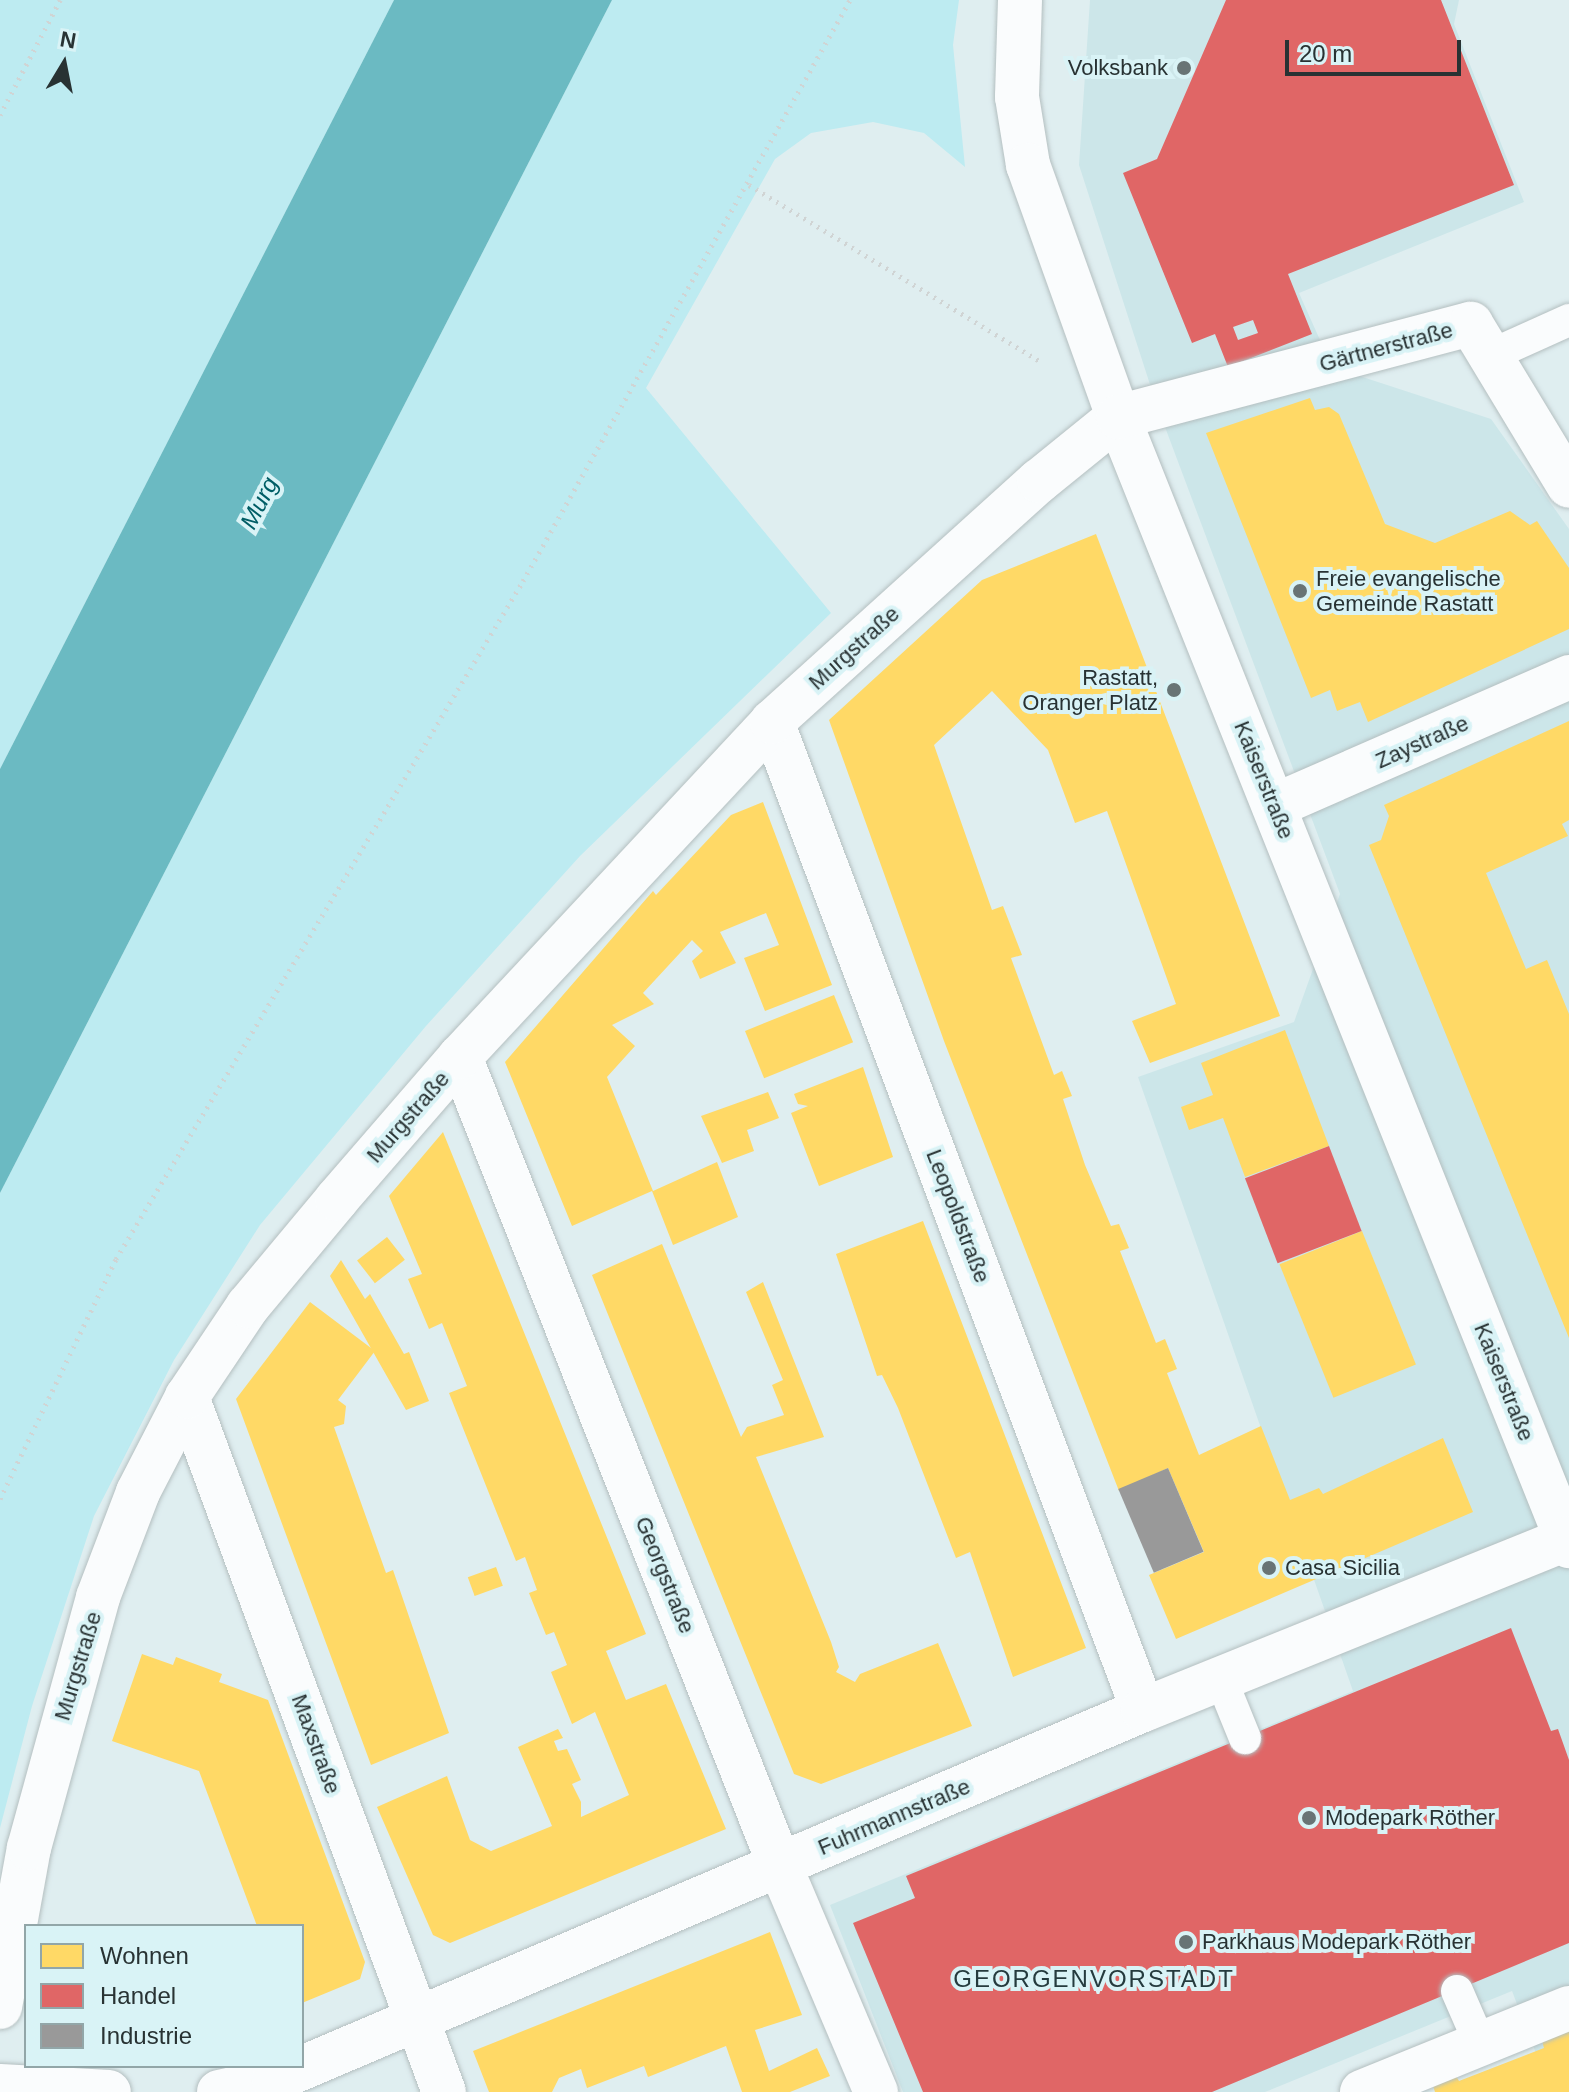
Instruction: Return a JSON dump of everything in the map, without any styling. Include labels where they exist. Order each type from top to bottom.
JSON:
[{"type":"street","name":"Kaiserstraße","points":[[1020,0],[1017,97],[1028,165],[1118,417],[1568,1541]]},
{"type":"street","name":"Gärtnerstraße","points":[[1118,417],[1471,324],[1569,486]]},
{"type":"street","name":"Murgstraße","points":[[0,2007],[29,1848],[98,1597],[138,1492],[187,1397],[248,1306],[460,1057],[772,722],[1039,481],[1118,417]]},
{"type":"street","name":"Zaystraße","points":[[1274,806],[1569,677]]},
{"type":"street","name":"Leopoldstraße","points":[[772,722],[1143,1710]]},
{"type":"street","name":"Georgstraße","points":[[460,1057],[780,1866],[876,2092]]},
{"type":"street","name":"Maxstraße","points":[[187,1397],[444,2092]]},
{"type":"street","name":"Fuhrmannstraße","points":[[304,2067],[1143,1710],[1568,1541]]},
{"type":"street","points":[[1362,2092],[1569,2008]]},
{"type":"street","name":"Fuhrmannstraße","points":[[219,2092],[274,2080],[302,2068]]},
{"type":"street","points":[[0,2086],[109,2092]]},
{"type":"lane","points":[[1489,356],[1569,320]]},
{"type":"lane","points":[[1221,1679],[1245,1738]]},
{"type":"lane","points":[[1457,1991],[1480,2044]]},
{"type":"path","points":[[0,115],[60,0]]},
{"type":"path","points":[[0,1499],[116,1259],[523,581],[749,185],[850,0]]},
{"type":"path","points":[[749,185],[1038,362]]},
{"type":"shaded area","points":[[0,0],[394,0],[0,769]]},
{"type":"shaded area","points":[[612,0],[959,0],[953,45],[965,167],[924,133],[873,122],[811,133],[775,159],[646,388],[831,613],[580,856],[426,1026],[260,1225],[174,1360],[94,1516],[32,1706],[0,1828],[0,1193]]},
{"type":"shaded area","points":[[1090,0],[1459,0],[1454,24],[1524,202],[1299,293],[1332,367],[1491,419],[1569,529],[1569,2092],[1551,2092],[1512,1991],[1265,2092],[903,2092],[830,1905],[1353,1691],[1138,1077],[1294,1022],[1340,894],[1156,403],[1079,165]]},
{"type":"water","name":"Murg","points":[[394,0],[612,0],[0,1193],[0,769]]},
{"type":"building: Wohnen","points":[[1310,398],[1315,410],[1329,407],[1339,414],[1385,524],[1435,543],[1510,511],[1530,525],[1537,521],[1569,568],[1569,629],[1368,722],[1360,702],[1337,711],[1330,690],[1311,698],[1206,433]]},
{"type":"building: Wohnen","points":[[1096,534],[1280,1016],[1150,1063],[1132,1021],[1176,1004],[1107,811],[1075,823],[1048,750],[992,691],[934,745],[992,910],[1003,906],[1022,955],[1011,958],[1054,1075],[1062,1071],[1072,1096],[1063,1099],[1085,1165],[1111,1226],[1119,1224],[1129,1248],[1120,1251],[1156,1343],[1165,1339],[1177,1369],[1167,1373],[1199,1455],[1261,1426],[1290,1500],[1319,1488],[1323,1494],[1443,1438],[1473,1512],[1176,1639],[1149,1575],[1204,1552],[1168,1468],[1119,1491],[944,1041],[829,720],[982,580]]},
{"type":"building: Wohnen","points":[[1569,721],[1569,820],[1562,824],[1568,836],[1486,873],[1526,969],[1547,960],[1569,1014],[1569,1338],[1369,845],[1381,840],[1389,816],[1384,805]]},
{"type":"building: Wohnen","points":[[763,802],[832,985],[765,1011],[744,958],[779,945],[766,913],[720,932],[736,963],[700,979],[692,961],[703,951],[692,940],[643,993],[654,1004],[612,1025],[635,1046],[607,1077],[653,1191],[717,1162],[738,1217],[673,1245],[652,1191],[572,1226],[505,1062],[653,891],[656,895],[731,815]]},
{"type":"building: Wohnen","points":[[834,995],[853,1042],[764,1078],[745,1031]]},
{"type":"building: Wohnen","points":[[1285,1030],[1329,1146],[1245,1177],[1223,1118],[1189,1130],[1181,1107],[1213,1095],[1201,1063]]},
{"type":"building: Wohnen","points":[[863,1067],[893,1157],[819,1186],[791,1113],[808,1106],[798,1104],[794,1094]]},
{"type":"building: Wohnen","points":[[768,1092],[779,1118],[747,1130],[754,1151],[722,1163],[701,1116]]},
{"type":"building: Wohnen","points":[[443,1132],[646,1634],[606,1651],[626,1700],[666,1684],[726,1829],[450,1943],[433,1935],[377,1807],[447,1776],[470,1840],[491,1851],[552,1826],[518,1747],[558,1729],[563,1738],[554,1741],[558,1751],[567,1749],[581,1780],[572,1784],[581,1802],[581,1817],[629,1795],[595,1712],[572,1724],[551,1672],[567,1665],[554,1632],[546,1635],[529,1593],[537,1590],[525,1557],[516,1561],[449,1393],[467,1386],[442,1323],[429,1329],[408,1279],[422,1274],[389,1196]]},
{"type":"building: Wohnen","points":[[923,1221],[1086,1648],[1013,1677],[970,1552],[956,1558],[898,1408],[882,1375],[877,1376],[836,1254]]},
{"type":"building: Wohnen","points":[[1362,1231],[1416,1365],[1333,1398],[1279,1264]]},
{"type":"building: Wohnen","points":[[387,1237],[405,1260],[375,1283],[357,1260]]},
{"type":"building: Wohnen","points":[[662,1244],[741,1437],[747,1427],[784,1415],[772,1385],[783,1380],[746,1292],[763,1282],[824,1437],[756,1457],[831,1642],[839,1667],[836,1672],[855,1682],[860,1674],[938,1643],[972,1726],[821,1784],[794,1774],[592,1275]]},
{"type":"building: Wohnen","points":[[341,1260],[365,1299],[370,1294],[404,1354],[409,1352],[429,1401],[406,1410],[330,1276]]},
{"type":"building: Wohnen","points":[[310,1302],[375,1351],[338,1400],[346,1406],[344,1424],[334,1427],[386,1573],[393,1570],[449,1733],[371,1765],[236,1399]]},
{"type":"building: Wohnen","points":[[496,1567],[503,1586],[475,1596],[468,1577]]},
{"type":"building: Wohnen","points":[[142,1654],[173,1665],[176,1657],[222,1674],[219,1682],[268,1700],[365,1962],[360,1979],[304,2002],[304,1924],[256,1924],[199,1771],[112,1741]]},
{"type":"building: Wohnen","points":[[770,1932],[802,2015],[755,2030],[769,2071],[817,2048],[830,2076],[790,2092],[742,2092],[726,2046],[648,2077],[644,2066],[587,2088],[581,2069],[559,2078],[552,2092],[489,2092],[473,2051]]},
{"type":"building: Wohnen","points":[[1569,2031],[1569,2092],[1435,2092],[1433,2086],[1456,2076],[1459,2081],[1544,2048],[1542,2041]]},
{"type":"building: Handel","points":[[1226,0],[1441,0],[1514,185],[1288,274],[1312,334],[1228,367],[1215,334],[1192,343],[1123,173],[1157,159]],"holes":[[[1253,320],[1258,333],[1238,340],[1233,327]]]},
{"type":"building: Handel","points":[[1329,1146],[1362,1231],[1278,1263],[1245,1178]]},
{"type":"building: Handel","name":"Modepark Röther","points":[[1511,1628],[1551,1731],[1558,1729],[1569,1760],[1569,1943],[1212,2092],[923,2092],[853,1923],[915,1898],[906,1876]]},
{"type":"building: Industrie","points":[[1168,1468],[1204,1552],[1154,1573],[1118,1489]]},
{"type":"place","name":"Volksbank","points":[[1184,68]]},
{"type":"place","name":"Freie evangelische Gemeinde Rastatt","points":[[1300,591]]},
{"type":"place","name":"Rastatt, Oranger Platz","points":[[1174,690]]},
{"type":"place","name":"Casa Sicilia","points":[[1269,1568]]},
{"type":"place","name":"Modepark Röther","points":[[1309,1818]]},
{"type":"place","name":"Parkhaus Modepark Röther","points":[[1186,1942]]},
{"type":"district","name":"GEORGENVORSTADT","points":[[1094,1979]]}]
